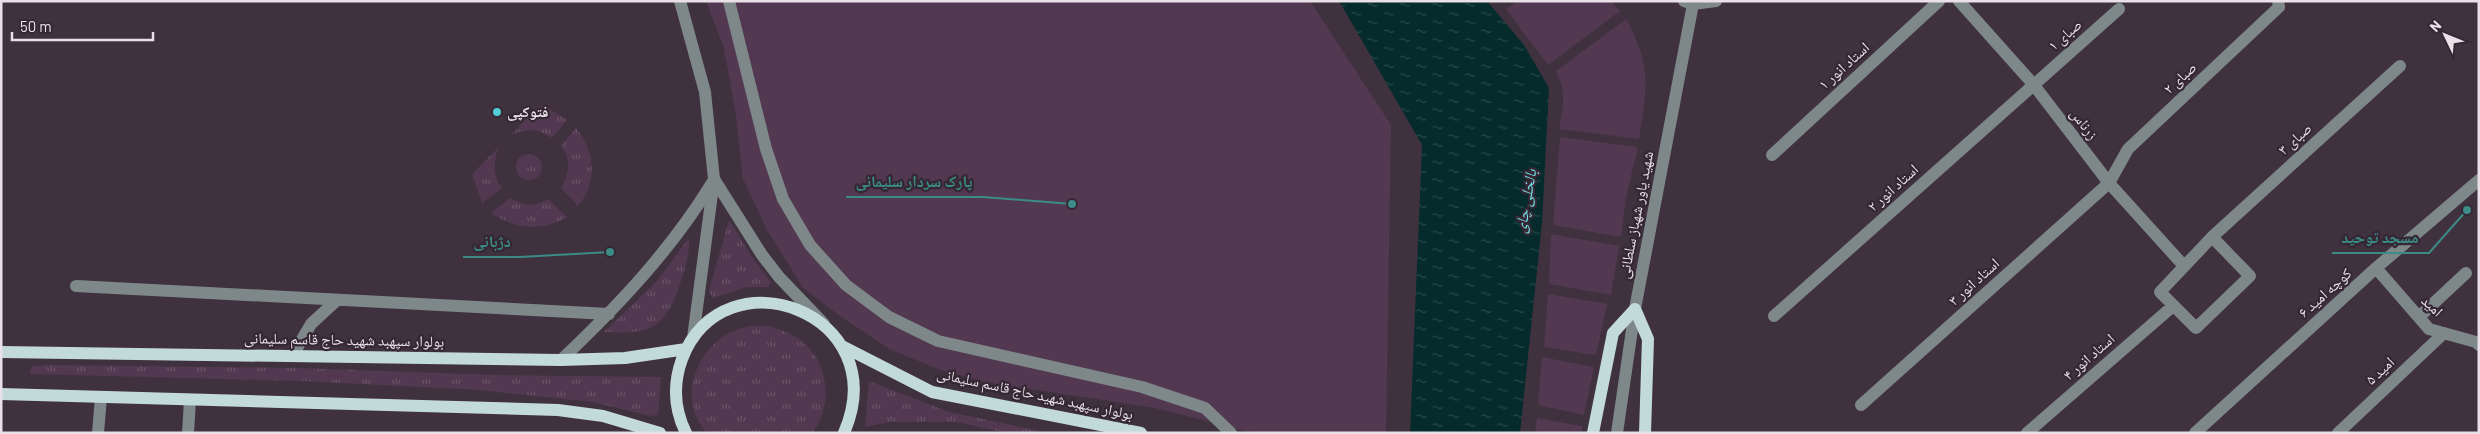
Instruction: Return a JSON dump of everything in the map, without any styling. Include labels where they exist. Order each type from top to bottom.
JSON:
[{"type":"main road","points":[[686,433],[680,419],[675,396],[678,371],[690,343],[712,320],[734,308],[760,302],[785,304],[809,314],[830,330],[842,346],[851,366],[854,388],[852,411],[844,433]]},
{"type":"main road","points":[[1593,433],[1613,333],[1635,309],[1648,339],[1645,433]]},
{"type":"main road","name":"بولوار سپهبد شهید حاج قاسم سلیمانی","points":[[1,352],[562,360],[625,358],[690,343]]},
{"type":"main road","name":"بولوار سپهبد شهید حاج قاسم سلیمانی","points":[[842,346],[932,392],[1141,433]]},
{"type":"main road","points":[[1,394],[558,410],[603,416],[660,433]]},
{"type":"street","points":[[680,1],[705,92],[714,179],[690,343]]},
{"type":"street","points":[[729,1],[766,149],[780,191],[810,245],[846,285],[889,318],[938,341],[1142,387],[1205,408],[1231,433]]},
{"type":"street","points":[[1690,2],[1716,1]]},
{"type":"street","name":"استاد انور ۱","points":[[1772,155],[1939,1]]},
{"type":"street","name":"زرناس","points":[[1958,1],[2033,84],[2109,183],[2184,266]]},
{"type":"street","name":"صبای ۲","points":[[2109,183],[2128,149],[2279,7],[2278,1]]},
{"type":"street","name":"شهید یاور شهباز سلطانی","points":[[1616,433],[1635,309],[1690,2]]},
{"type":"street","name":"صبای ۱","points":[[2033,84],[2119,9]]},
{"type":"street","name":"صبای ۳","points":[[2212,237],[2400,66]]},
{"type":"street","name":"استاد انور ۲","points":[[1774,316],[2033,84]]},
{"type":"street","points":[[562,360],[609,314],[689,221],[714,179]]},
{"type":"street","points":[[714,179],[762,255],[779,277],[830,330]]},
{"type":"street","name":"کوچه امید ۶","points":[[2195,433],[2376,268],[2479,180]]},
{"type":"street","name":"استاد انور ۳","points":[[1861,405],[2109,183]]},
{"type":"street","points":[[2212,237],[2250,276],[2196,328],[2160,292],[2212,237]]},
{"type":"street","name":"امید","points":[[2376,268],[2429,329],[2478,342]]},
{"type":"street","points":[[2419,317],[2466,274]]},
{"type":"street","points":[[76,286],[609,314]]},
{"type":"street","points":[[294,355],[311,324],[337,300]]},
{"type":"street","name":"استاد انور ۴","points":[[2027,433],[2173,306]]},
{"type":"street","name":"امید ۵","points":[[2338,433],[2444,333]]},
{"type":"street","points":[[98,433],[101,397]]},
{"type":"street","points":[[188,433],[190,400]]},
{"type":"green space","points":[[706,1],[1310,1],[1391,125],[1386,433],[1253,433],[1155,408],[985,382],[941,370],[891,350],[840,316],[803,288],[767,230],[743,179],[736,116],[724,48]]},
{"type":"green space","points":[[1517,1],[1611,1],[1620,11],[1548,65],[1506,9]]},
{"type":"green space","points":[[1626,19],[1644,64],[1645,91],[1639,139],[1559,129],[1563,107],[1563,93],[1556,71]]},
{"type":"green space","points":[[539,106],[548,108],[567,120],[552,138],[542,132],[533,130],[512,134]]},
{"type":"green space","points":[[576,128],[587,146],[592,167],[589,187],[578,206],[561,188],[566,178],[568,162],[561,146]]},
{"type":"green space","points":[[1560,137],[1638,147],[1626,197],[1621,237],[1553,225]]},
{"type":"green space","points":[[498,148],[495,174],[502,188],[482,203],[472,174]]},
{"type":"green space","points":[[529,154],[538,158],[542,167],[538,176],[529,180],[520,176],[516,167],[520,158]]},
{"type":"green space","points":[[510,198],[519,203],[529,204],[543,202],[548,199],[567,217],[548,225],[529,227],[509,222],[491,213]]},
{"type":"green space","points":[[729,220],[755,262],[771,282],[768,287],[747,287],[713,298],[709,291]]},
{"type":"green space","points":[[1551,234],[1619,246],[1611,295],[1549,284]]},
{"type":"green space","points":[[689,238],[688,256],[680,284],[668,311],[661,320],[654,326],[644,330],[604,332],[656,282]]},
{"type":"green space","points":[[1548,294],[1607,304],[1596,355],[1544,347]]},
{"type":"green space","points":[[749,326],[769,326],[789,333],[802,341],[814,354],[820,365],[826,388],[823,412],[818,423],[812,433],[706,433],[697,418],[692,402],[695,374],[701,361],[720,339],[732,332]]},
{"type":"green space","points":[[1542,357],[1594,367],[1584,415],[1538,405]]},
{"type":"green space","points":[[46,365],[299,368],[496,375],[661,377],[658,415],[650,416],[593,402],[480,390],[302,381],[30,374],[31,367]]},
{"type":"green space","points":[[869,381],[949,412],[1050,433],[1008,433],[956,422],[890,422],[865,427]]},
{"type":"green space","points":[[1537,418],[1582,426],[1582,433],[1535,433]]},
{"type":"water","name":"بالخلی چای","points":[[1339,1],[1487,1],[1524,45],[1549,88],[1542,223],[1520,433],[1410,433],[1422,145]]},
{"type":"place","name":"فتوکپی","points":[[497,112]]},
{"type":"place","name":"پارک سردار سلیمانی","points":[[1072,204]]},
{"type":"place","name":"مسجد توحید","points":[[2467,210]]},
{"type":"place","name":"دژبانی","points":[[610,252]]}]
